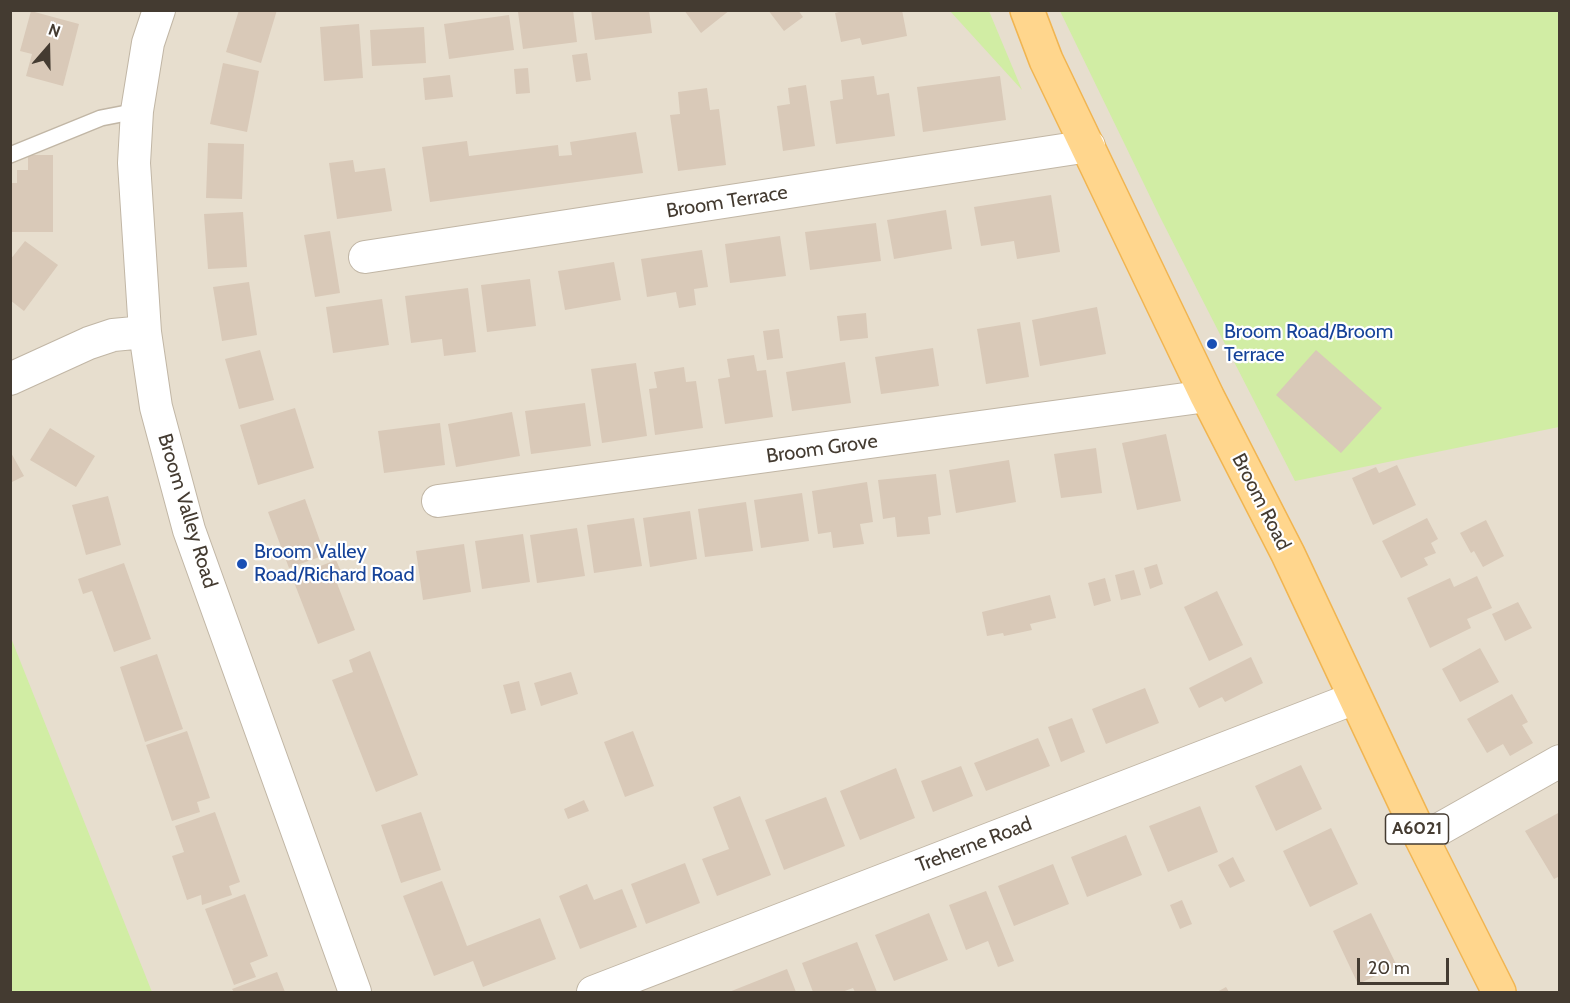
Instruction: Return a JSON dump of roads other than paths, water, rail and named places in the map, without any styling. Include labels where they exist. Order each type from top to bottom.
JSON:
[{"type":"main road","name":"Broom Road","points":[[1027,10],[1046,60],[1207,396],[1288,554],[1422,839],[1499,993]]},
{"type":"street","name":"Broom Valley Road","points":[[159,10],[148,43],[137,111],[134,163],[145,332],[156,407],[189,530],[355,993]]},
{"type":"street","name":"Broom Terrace","points":[[365,257],[1089,146]]},
{"type":"street","points":[[10,379],[90,343],[113,335],[145,332]]},
{"type":"street","name":"Broom Grove","points":[[438,501],[1207,396]]},
{"type":"street","name":"Treherne Road","points":[[593,993],[1355,698]]},
{"type":"street","points":[[1422,839],[1560,760]]},
{"type":"lane","points":[[10,155],[101,118],[137,111]]},
{"type":"place","name":"Broom Road/Broom Terrace","points":[[1212,344]]},
{"type":"place","name":"Broom Valley Road/Richard Road","points":[[242,564]]}]
